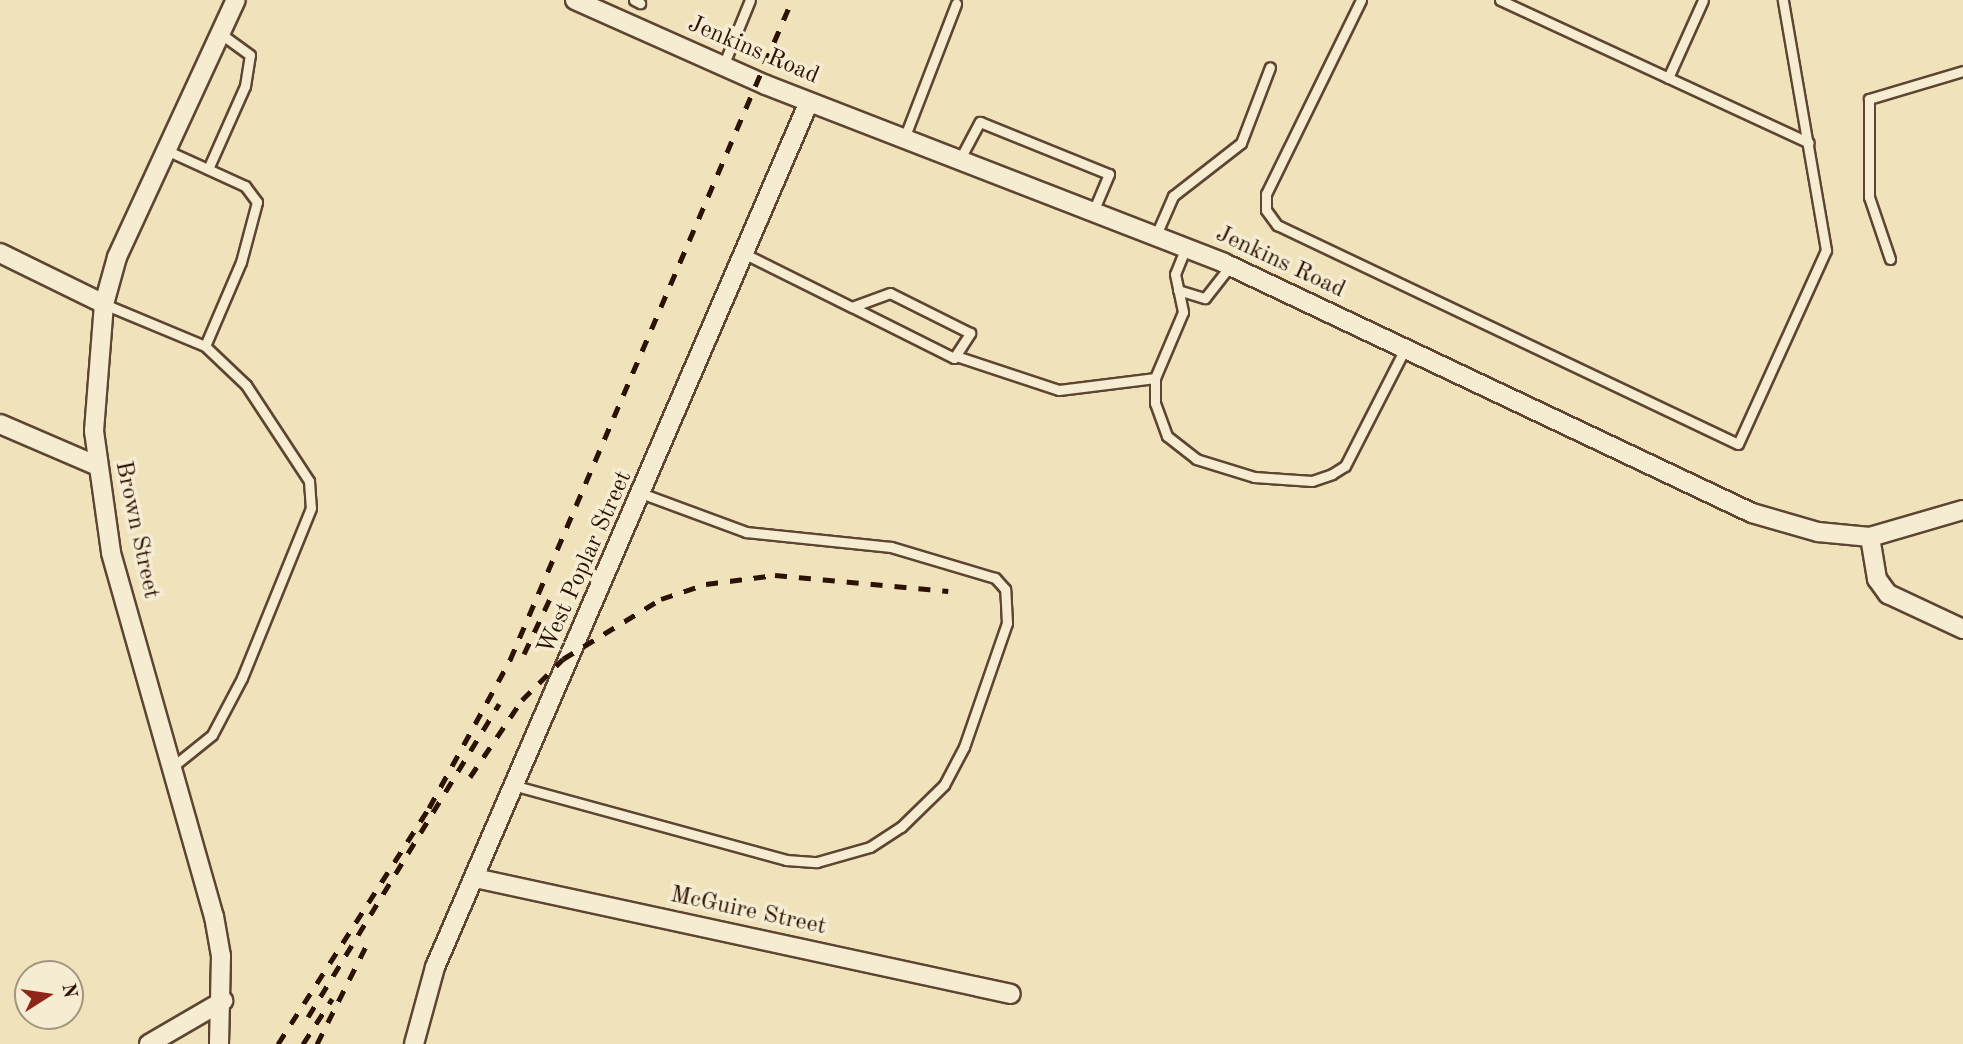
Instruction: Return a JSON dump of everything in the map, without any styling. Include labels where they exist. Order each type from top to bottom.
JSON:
[{"type":"street","name":"Brown Street","points":[[219,1044],[223,1002],[214,917],[111,552],[95,465],[104,304],[135,208],[236,0]]},
{"type":"street","name":"Jenkins Road","points":[[576,0],[809,102],[961,157],[1230,266],[1729,504],[1798,528],[1870,537],[1963,510]]},
{"type":"street","name":"West Poplar Street","points":[[414,1044],[435,967],[643,494],[809,102]]},
{"type":"street","points":[[0,253],[104,304]]},
{"type":"street","points":[[0,424],[95,465]]},
{"type":"street","points":[[1870,537],[1877,579],[1888,594],[1963,629]]},
{"type":"street","name":"McGuire Street","points":[[475,878],[1011,994]]},
{"type":"street","points":[[149,1044],[223,1002]]},
{"type":"lane","points":[[723,66],[750,0]]},
{"type":"lane","points":[[1361,0],[1266,194],[1266,210],[1277,225],[1738,444],[1826,250],[1783,0]]},
{"type":"lane","points":[[1500,0],[1809,143]]},
{"type":"lane","points":[[1668,78],[1703,0]]},
{"type":"lane","points":[[905,136],[956,4]]},
{"type":"lane","points":[[208,169],[245,86],[250,54],[220,33]]},
{"type":"lane","points":[[1156,235],[1173,196],[1241,143],[1270,67]]},
{"type":"lane","points":[[1890,259],[1869,197],[1869,99],[1963,71]]},
{"type":"lane","points":[[961,157],[980,122],[1109,174],[1094,210]]},
{"type":"lane","points":[[163,149],[245,186],[257,202],[241,262],[205,346]]},
{"type":"lane","points":[[1186,247],[1175,274],[1183,312],[1156,378],[1167,436],[1196,459],[1254,477],[1311,481],[1345,466],[1405,349]]},
{"type":"lane","points":[[745,254],[987,371],[1059,390],[1156,378]]},
{"type":"lane","points":[[1178,290],[1205,298],[1230,266]]},
{"type":"lane","points":[[852,307],[890,293],[968,328],[959,357]]},
{"type":"lane","points":[[104,304],[205,346],[246,385],[309,481],[311,508],[212,735],[172,766]]},
{"type":"lane","points":[[516,786],[786,860],[817,862],[870,847],[901,827],[944,785],[964,747],[1007,623],[1005,589],[995,578],[891,547],[746,532],[643,494]]},
{"type":"railway","points":[[278,1044],[429,808],[510,660],[792,0]]},
{"type":"railway","points":[[470,777],[522,700],[563,659],[661,599],[706,584],[775,575],[948,591]]},
{"type":"railway","points":[[524,654],[554,590]]},
{"type":"railway","points":[[308,1017],[499,704]]},
{"type":"railway","points":[[317,1044],[367,944]]},
{"type":"railway","points":[[303,1044],[332,999]]}]
